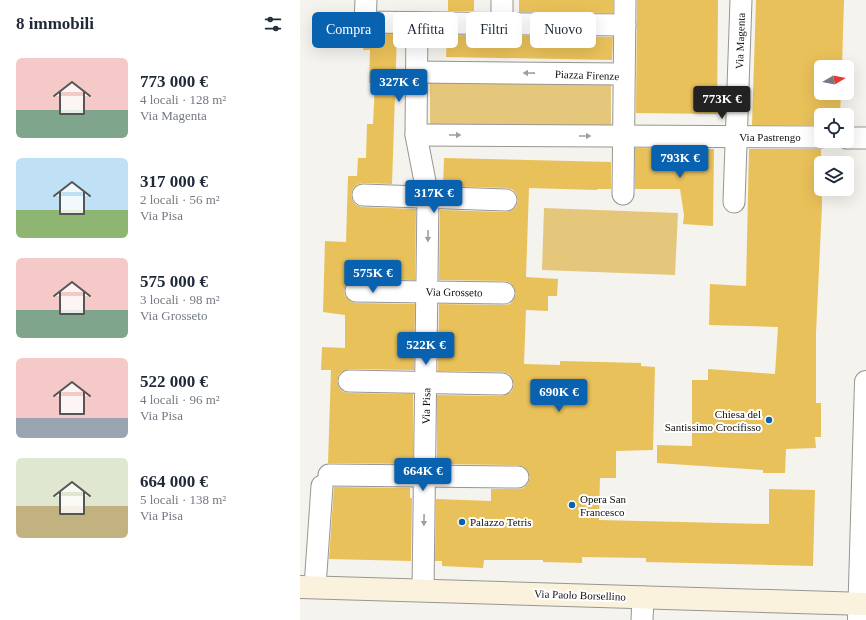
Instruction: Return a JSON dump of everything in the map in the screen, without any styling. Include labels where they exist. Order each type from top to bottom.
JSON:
[{"type":"main road","name":"Via Paolo Borsellino","points":[[307,587],[643,597],[862,609]]},
{"type":"street","points":[[366,0],[366,22],[393,23]]},
{"type":"street","points":[[502,0],[502,12]]},
{"type":"street","points":[[624,74],[625,0]]},
{"type":"street","name":"Via Magenta","points":[[734,202],[741,0]]},
{"type":"street","points":[[522,24],[625,25]]},
{"type":"street","points":[[416,48],[416,135],[624,136]]},
{"type":"street","name":"Piazza Firenze","points":[[416,72],[624,74],[623,194]]},
{"type":"street","name":"Via Pisa","points":[[416,135],[428,197],[423,590]]},
{"type":"street","name":"Via Pastrengo","points":[[624,136],[814,137]]},
{"type":"street","points":[[854,138],[866,138]]},
{"type":"street","points":[[362,195],[506,200]]},
{"type":"street","name":"Via Grosseto","points":[[356,291],[504,293]]},
{"type":"street","points":[[349,381],[502,384]]},
{"type":"street","points":[[862,609],[866,382]]},
{"type":"street","points":[[307,587],[326,480],[424,476],[518,477]]},
{"type":"street","points":[[642,620],[643,597]]},
{"type":"shaded area","points":[[430,82],[611,82],[611,127],[430,128]]},
{"type":"shaded area","points":[[544,208],[678,213],[675,275],[542,270]]},
{"type":"building","points":[[448,0],[474,0],[474,11],[448,11]]},
{"type":"building","points":[[519,0],[613,0],[613,13],[519,12]]},
{"type":"building","points":[[637,0],[718,0],[717,114],[636,113]]},
{"type":"building","points":[[756,0],[844,0],[842,60],[814,60],[814,100],[841,100],[840,108],[814,108],[814,125],[752,125]]},
{"type":"building","points":[[385,34],[393,34],[393,48],[397,48],[392,184],[358,184],[353,188],[351,195],[356,205],[362,207],[416,209],[415,280],[356,279],[350,280],[344,291],[345,296],[350,301],[355,303],[415,304],[414,370],[349,369],[339,374],[337,381],[342,391],[348,393],[413,394],[413,463],[411,464],[328,463],[331,370],[321,370],[322,347],[345,348],[345,315],[323,312],[325,241],[346,242],[348,176],[357,176],[358,158],[366,158],[367,124],[373,124],[375,83],[369,83],[370,50],[363,50],[363,48],[385,48]]},
{"type":"building","points":[[458,35],[466,35],[466,48],[522,48],[522,36],[530,36],[530,48],[596,48],[596,37],[613,37],[612,60],[446,57],[446,48],[458,48]]},
{"type":"building","points":[[635,148],[714,149],[713,226],[683,224],[684,215],[680,189],[635,189]]},
{"type":"building","points":[[749,149],[821,149],[821,156],[814,156],[814,196],[822,196],[822,205],[816,333],[816,403],[821,403],[821,437],[815,437],[816,448],[786,449],[785,473],[763,473],[763,470],[657,463],[657,445],[692,446],[692,380],[708,380],[708,369],[775,374],[778,327],[709,325],[710,284],[746,286]]},
{"type":"building","points":[[444,158],[611,162],[611,189],[529,188],[527,247],[526,277],[558,279],[557,296],[548,296],[548,311],[526,310],[524,364],[560,365],[560,361],[641,363],[641,366],[655,367],[653,450],[616,451],[616,478],[600,478],[599,520],[769,524],[769,489],[815,490],[813,566],[646,562],[646,558],[582,557],[582,563],[543,562],[543,560],[484,560],[483,568],[442,566],[442,561],[435,561],[436,499],[491,501],[491,489],[524,488],[530,478],[528,471],[524,467],[518,465],[437,464],[437,395],[502,396],[512,391],[514,385],[509,374],[503,372],[438,371],[439,304],[504,305],[510,304],[516,294],[514,287],[505,281],[439,280],[440,210],[506,212],[516,207],[518,201],[513,190],[507,188],[443,186]]},
{"type":"building","points":[[334,487],[410,488],[410,498],[412,498],[411,561],[329,559]]},
{"type":"place","name":"Chiesa del Santissimo Crocifisso","points":[[769,420]]},
{"type":"place","name":"Opera San Francesco","points":[[572,505]]},
{"type":"place","name":"Palazzo Tetris","points":[[462,522]]}]
